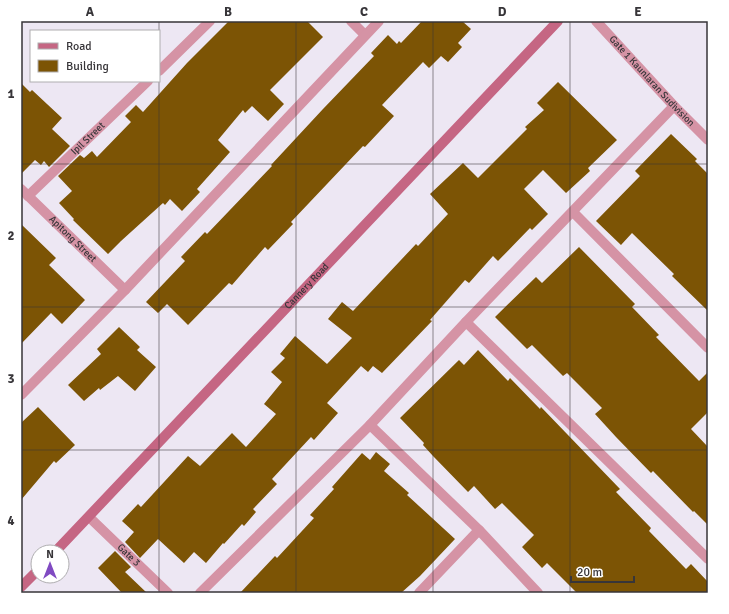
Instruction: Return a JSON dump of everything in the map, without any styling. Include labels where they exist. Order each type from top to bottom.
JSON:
[{"type":"main road","name":"Cannery Road","points":[[63,544],[558,21]]},
{"type":"main road","points":[[21,587],[30,578]]},
{"type":"street","points":[[160,70],[210,21]]},
{"type":"street","points":[[351,21],[365,35]]},
{"type":"street","points":[[21,395],[125,290],[378,21]]},
{"type":"street","name":"Gate 1 Kaunlaran Sudivision","points":[[596,21],[674,106],[708,140]]},
{"type":"street","name":"Ipil Street","points":[[25,193],[147,82]]},
{"type":"street","points":[[200,593],[370,425],[466,322],[674,106]]},
{"type":"street","name":"Apitong Street","points":[[25,193],[125,290]]},
{"type":"street","points":[[573,212],[708,348]]},
{"type":"street","points":[[466,322],[708,559]]},
{"type":"street","points":[[370,425],[479,530],[538,593]]},
{"type":"street","name":"Gate 3","points":[[89,517],[168,593]]},
{"type":"street","points":[[419,593],[479,530]]},
{"type":"building","points":[[229,21],[307,21],[323,37],[270,90],[284,104],[268,121],[252,106],[245,113],[243,110],[218,140],[230,152],[197,189],[200,192],[182,211],[170,199],[165,205],[163,203],[108,254],[73,220],[74,219],[59,203],[72,191],[58,176],[80,155],[84,158],[92,151],[97,157],[131,122],[125,116],[136,105],[143,112],[187,63]]},
{"type":"building","points":[[422,21],[462,21],[471,29],[458,43],[462,47],[448,62],[441,56],[429,68],[423,62],[382,105],[394,116],[365,147],[363,146],[291,222],[293,224],[268,250],[265,247],[232,285],[229,283],[188,325],[167,304],[158,313],[146,302],[185,261],[181,257],[205,232],[207,234],[272,166],[271,165],[374,56],[371,53],[388,35],[397,44],[399,41],[401,43]]},
{"type":"building","points":[[558,82],[617,140],[588,168],[590,171],[566,193],[543,170],[524,189],[548,214],[532,230],[530,228],[498,261],[493,256],[469,283],[465,280],[430,320],[432,321],[382,373],[373,366],[368,372],[361,366],[327,403],[338,413],[314,440],[311,437],[272,479],[277,484],[253,509],[256,512],[244,526],[242,524],[224,544],[223,543],[206,563],[194,552],[184,563],[158,539],[140,558],[125,542],[134,532],[122,521],[138,504],[141,507],[188,456],[200,466],[232,433],[246,447],[276,414],[264,404],[282,382],[271,372],[285,358],[280,354],[295,336],[327,364],[352,338],[328,319],[342,302],[353,311],[416,244],[418,246],[448,214],[430,194],[463,163],[478,178],[527,129],[525,127],[544,110],[537,103]]},
{"type":"building","points":[[21,83],[30,92],[32,90],[62,118],[52,129],[70,146],[49,167],[44,161],[41,165],[35,160],[21,174]]},
{"type":"building","points":[[671,134],[697,159],[695,161],[708,174],[708,311],[672,276],[674,274],[632,233],[621,245],[596,221],[640,176],[635,171]]},
{"type":"building","points":[[21,224],[56,258],[49,265],[85,300],[62,324],[51,313],[21,344]]},
{"type":"building","points":[[579,247],[635,304],[632,307],[659,335],[656,337],[699,381],[708,372],[708,412],[691,429],[708,447],[708,525],[694,511],[693,512],[653,471],[651,473],[616,437],[595,414],[602,408],[567,373],[563,376],[532,345],[527,349],[495,317],[536,277],[542,283]]},
{"type":"building","points":[[119,327],[140,347],[137,350],[156,367],[135,391],[118,376],[100,390],[99,388],[84,401],[68,385],[101,354],[97,349]]},
{"type":"building","points":[[478,350],[508,381],[510,378],[540,409],[541,407],[620,489],[616,492],[651,528],[649,531],[686,569],[691,564],[708,582],[708,593],[577,593],[547,563],[542,568],[522,547],[534,535],[502,503],[495,509],[474,486],[468,492],[433,456],[423,445],[424,443],[400,418],[459,360],[464,365]]},
{"type":"building","points":[[38,407],[75,445],[56,463],[54,461],[21,500],[21,423]]},
{"type":"building","points":[[376,452],[390,464],[384,471],[409,493],[407,495],[455,539],[420,576],[401,593],[240,593],[275,556],[277,558],[314,518],[310,515],[334,489],[332,487],[362,453],[370,460]]},
{"type":"building","points":[[115,551],[131,567],[125,572],[147,593],[122,593],[98,568]]}]
